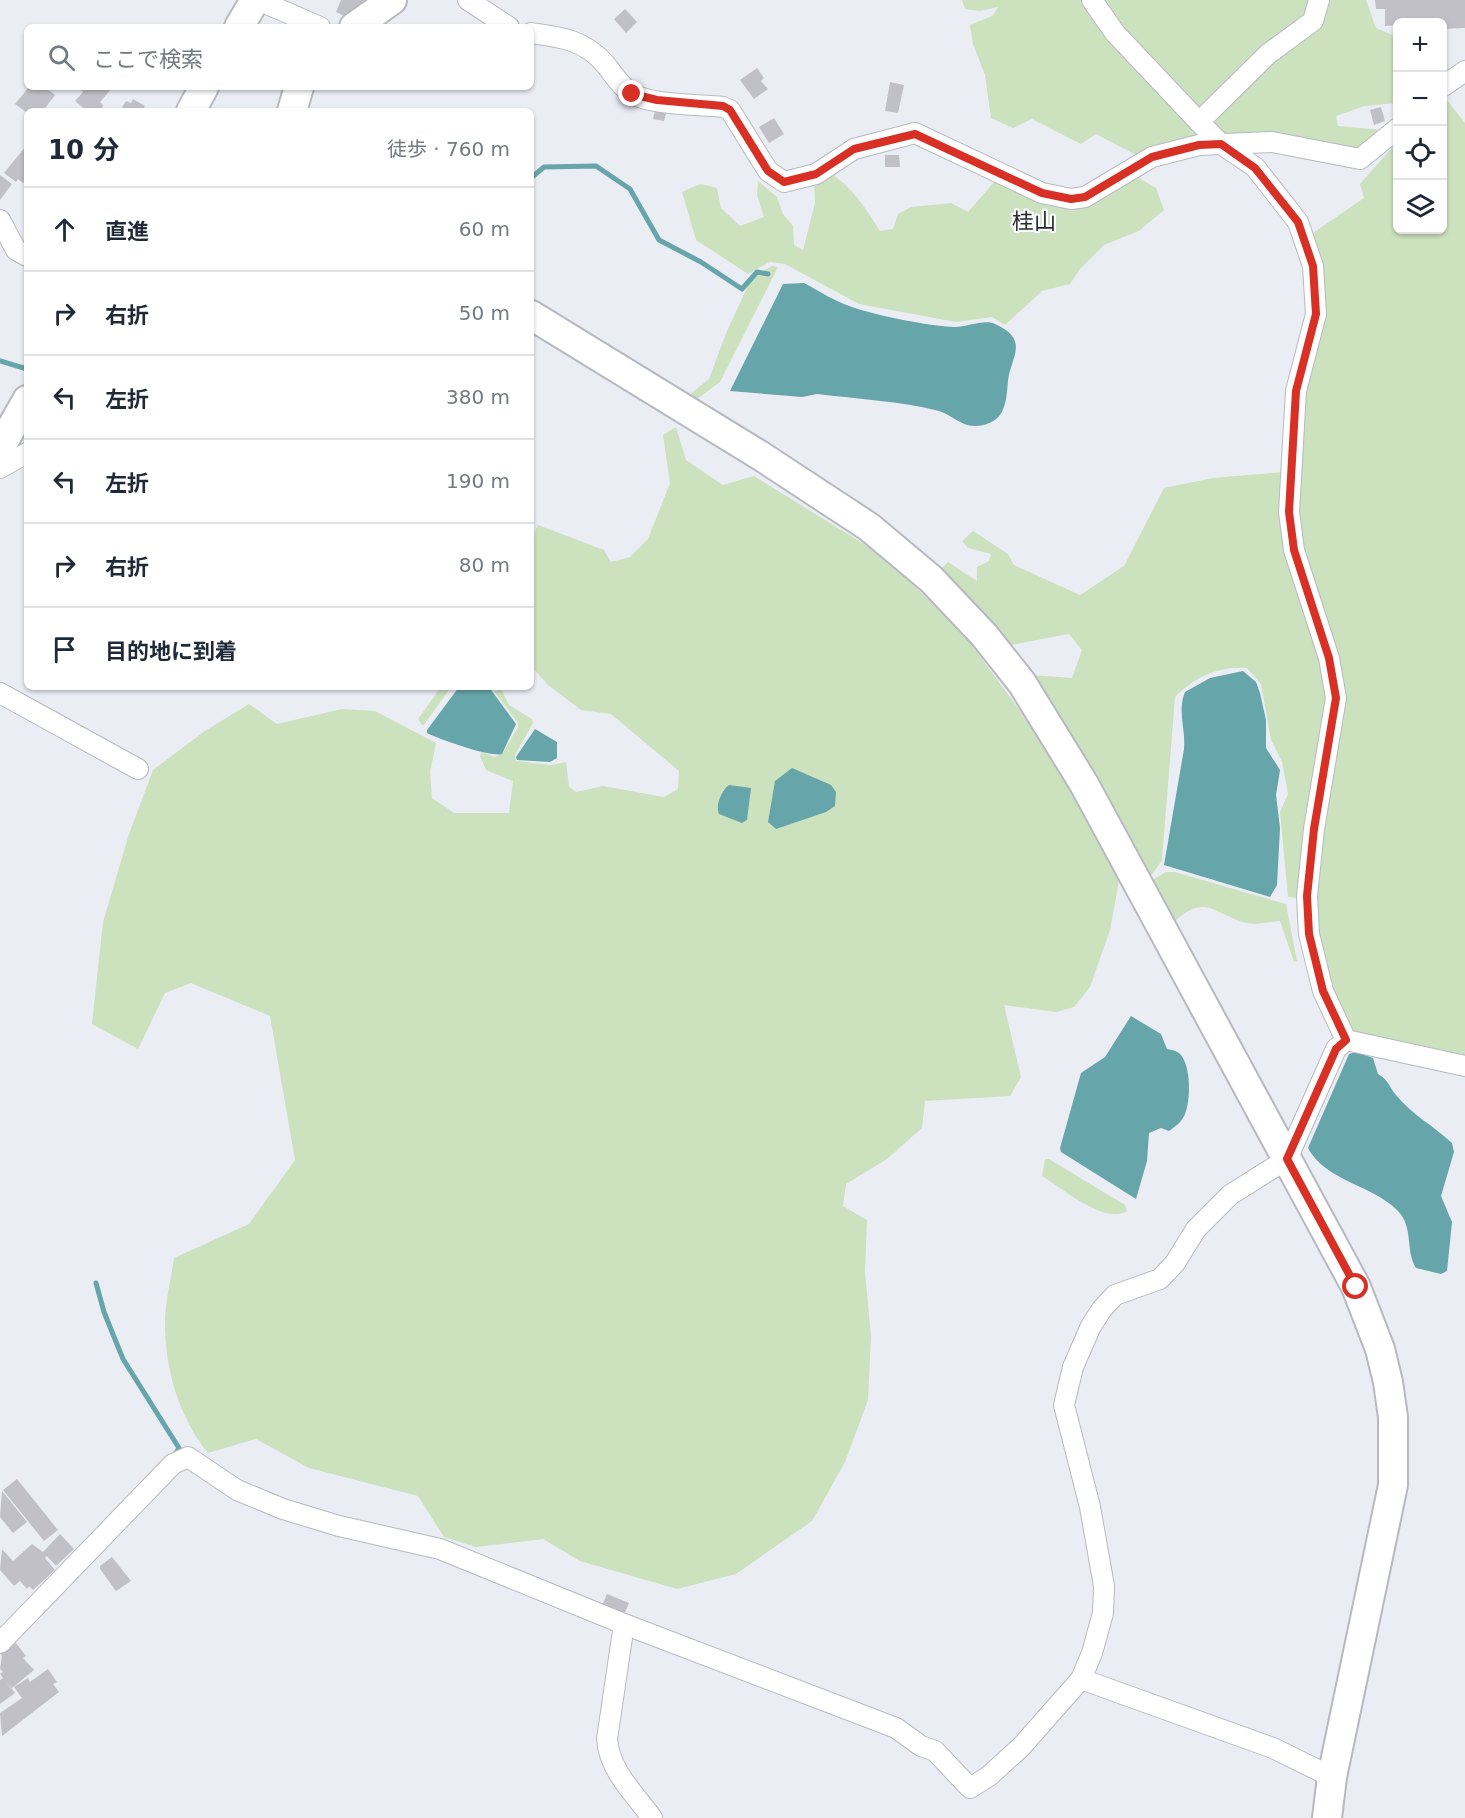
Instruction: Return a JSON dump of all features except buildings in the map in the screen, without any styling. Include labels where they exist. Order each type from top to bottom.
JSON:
[{"type":"street","points":[[241,24],[256,0],[313,24]]},
{"type":"street","points":[[358,24],[392,0]]},
{"type":"street","points":[[468,0],[504,24]]},
{"type":"street","points":[[1092,0],[1115,33],[1199,122],[1221,144],[1255,168],[1298,222],[1313,266],[1316,314],[1296,391],[1289,512],[1294,550],[1329,658],[1336,698],[1314,829],[1307,896],[1309,934],[1323,991],[1346,1040]]},
{"type":"street","points":[[1199,122],[1268,54],[1313,21],[1319,0]]},
{"type":"street","points":[[534,33],[569,38],[585,47],[604,63],[621,85],[632,94],[657,100],[723,106],[730,110],[768,171],[784,182],[816,174],[854,149],[915,134],[1042,193],[1071,199],[1085,197],[1152,157],[1199,145],[1272,142],[1360,159],[1393,132]]},
{"type":"street","points":[[1447,84],[1465,71]]},
{"type":"street","points":[[292,108],[298,90]]},
{"type":"street","points":[[0,220],[16,250],[24,254]]},
{"type":"street","points":[[534,317],[761,456],[869,527],[931,579],[971,621],[1022,683],[1054,732],[1356,1287],[1385,1371],[1393,1417],[1394,1485],[1332,1777],[1327,1818]]},
{"type":"street","points":[[0,448],[24,405]]},
{"type":"street","points":[[0,468],[24,455]]},
{"type":"street","points":[[0,693],[138,769]]},
{"type":"street","points":[[1346,1040],[1465,1066]]},
{"type":"street","points":[[0,1642],[173,1464],[188,1457],[237,1490],[283,1509],[339,1526],[440,1549],[624,1624],[896,1728],[921,1746],[935,1751],[970,1788],[989,1776],[1021,1747],[1081,1679],[1092,1653],[1102,1613],[1104,1586],[1090,1507],[1064,1405],[1072,1367],[1091,1326],[1101,1309],[1115,1295],[1160,1279],[1175,1263],[1196,1229],[1215,1208],[1244,1183],[1287,1159],[1336,1049],[1346,1040]]},
{"type":"street","points":[[624,1624],[607,1739],[608,1751],[624,1780],[652,1818]]},
{"type":"street","points":[[1081,1679],[1273,1748],[1332,1777]]},
{"type":"green space","points":[[962,0],[1366,0],[1376,28],[1393,35],[1393,103],[1365,106],[1336,116],[1338,126],[1384,130],[1370,145],[1350,152],[1290,137],[1138,156],[1096,134],[1081,144],[1032,119],[1013,128],[991,118],[985,75],[973,44],[970,25],[992,16],[998,7],[980,11],[965,9]]},
{"type":"green space","points":[[1447,100],[1465,123],[1465,1057],[1351,1032],[1331,991],[1315,937],[1314,899],[1288,897],[1280,812],[1288,794],[1282,762],[1271,740],[1261,684],[1247,668],[1226,669],[1208,674],[1175,697],[1162,860],[1149,879],[1031,675],[1072,678],[1082,650],[1069,634],[1006,646],[939,571],[948,562],[977,581],[977,567],[989,561],[991,554],[968,548],[962,541],[973,531],[1008,554],[1014,565],[1080,595],[1124,566],[1164,488],[1213,478],[1297,471],[1302,391],[1323,317],[1310,235],[1364,198],[1360,184],[1393,147],[1393,234],[1447,234]]},
{"type":"green space","points":[[829,172],[858,198],[880,231],[893,229],[898,214],[911,207],[951,203],[968,212],[996,180],[1070,205],[1100,200],[1117,186],[1139,178],[1156,188],[1164,210],[1139,231],[1104,245],[1080,269],[1070,284],[1042,291],[1005,325],[992,317],[956,322],[859,304],[785,264],[770,262],[748,274],[696,240],[682,192],[700,184],[717,188],[721,208],[740,226],[764,217],[757,195],[758,181],[777,197],[783,214],[793,226],[794,245],[803,250],[815,203],[814,180]]},
{"type":"green space","points":[[772,266],[778,267],[720,382],[697,399],[689,395],[709,379],[727,331],[752,277]]},
{"type":"green space","points":[[676,427],[686,460],[723,485],[754,476],[888,559],[968,640],[1021,712],[1093,825],[1119,881],[1110,930],[1090,987],[1074,1007],[1056,1012],[1004,1005],[1021,1077],[1010,1096],[925,1101],[922,1128],[887,1159],[846,1184],[843,1206],[867,1220],[865,1272],[871,1336],[868,1400],[845,1462],[812,1521],[736,1574],[677,1589],[580,1561],[543,1539],[476,1547],[444,1537],[418,1496],[309,1468],[256,1439],[208,1453],[189,1424],[171,1375],[166,1341],[167,1299],[174,1258],[249,1224],[295,1160],[270,1016],[191,983],[165,993],[138,1049],[92,1024],[103,922],[129,834],[153,770],[205,731],[249,704],[277,724],[342,709],[375,711],[436,743],[430,772],[432,798],[454,813],[509,813],[513,781],[486,770],[480,756],[481,752],[495,757],[502,754],[518,727],[518,723],[493,690],[502,690],[509,705],[532,719],[533,723],[515,755],[516,761],[551,765],[566,762],[569,787],[576,792],[603,786],[664,797],[678,789],[679,771],[611,714],[581,710],[548,685],[534,669],[534,533],[538,525],[604,550],[611,562],[630,557],[648,539],[670,483],[663,435]]},
{"type":"green space","points":[[439,690],[449,690],[423,726],[418,719]]},
{"type":"green space","points":[[1166,872],[1175,872],[1286,904],[1297,961],[1294,962],[1280,921],[1247,923],[1202,907],[1195,908],[1175,921],[1152,880]]},
{"type":"green space","points":[[1045,1159],[1049,1159],[1125,1205],[1127,1211],[1118,1214],[1107,1213],[1083,1203],[1042,1176]]},
{"type":"water","points":[[804,283],[846,305],[889,317],[955,327],[991,323],[1006,330],[1012,336],[1016,350],[1009,373],[1005,405],[998,417],[986,424],[971,426],[939,411],[894,403],[817,394],[802,397],[730,391],[783,284]]},
{"type":"water","points":[[1243,671],[1256,682],[1266,720],[1266,748],[1280,770],[1276,795],[1280,828],[1277,885],[1270,897],[1164,865],[1184,749],[1182,706],[1185,692],[1210,678]]},
{"type":"water","points":[[457,690],[491,690],[516,724],[502,754],[477,751],[427,733]]},
{"type":"water","points":[[535,729],[557,742],[557,758],[550,762],[517,760],[516,757]]},
{"type":"water","points":[[792,768],[831,785],[836,792],[835,806],[826,812],[776,829],[768,822],[775,781]]},
{"type":"water","points":[[729,785],[751,788],[747,820],[742,823],[719,814],[720,798]]},
{"type":"water","points":[[1131,1016],[1161,1034],[1167,1049],[1180,1054],[1184,1059],[1189,1083],[1187,1108],[1180,1122],[1169,1131],[1161,1128],[1149,1133],[1147,1161],[1136,1199],[1061,1152],[1060,1148],[1081,1073],[1105,1057]]},
{"type":"water","points":[[1356,1052],[1373,1058],[1378,1074],[1387,1081],[1402,1102],[1452,1143],[1454,1152],[1441,1196],[1452,1222],[1447,1271],[1441,1274],[1416,1268],[1406,1225],[1398,1211],[1376,1195],[1337,1176],[1316,1159],[1308,1148],[1349,1054]]},
{"type":"waterway","points":[[534,175],[544,167],[596,166],[630,189],[659,240],[701,262],[742,289],[757,272],[768,274]]},
{"type":"waterway","points":[[0,361],[24,368]]},
{"type":"waterway","points":[[96,1283],[104,1312],[123,1359],[179,1448],[174,1456]]},
{"type":"district","name":"桂山","points":[[1034,221]]},
{"type":"route","points":[[632,94],[657,100],[723,106],[730,110],[768,171],[784,182],[816,174],[854,149],[915,134],[1042,193],[1071,199],[1085,197],[1107,186],[1152,157],[1199,145],[1221,144],[1255,168],[1298,222],[1313,266],[1316,314],[1296,391],[1289,512],[1294,550],[1329,658],[1336,698],[1314,829],[1307,896],[1309,934],[1323,991],[1346,1040],[1336,1049],[1287,1159],[1356,1287]]}]
